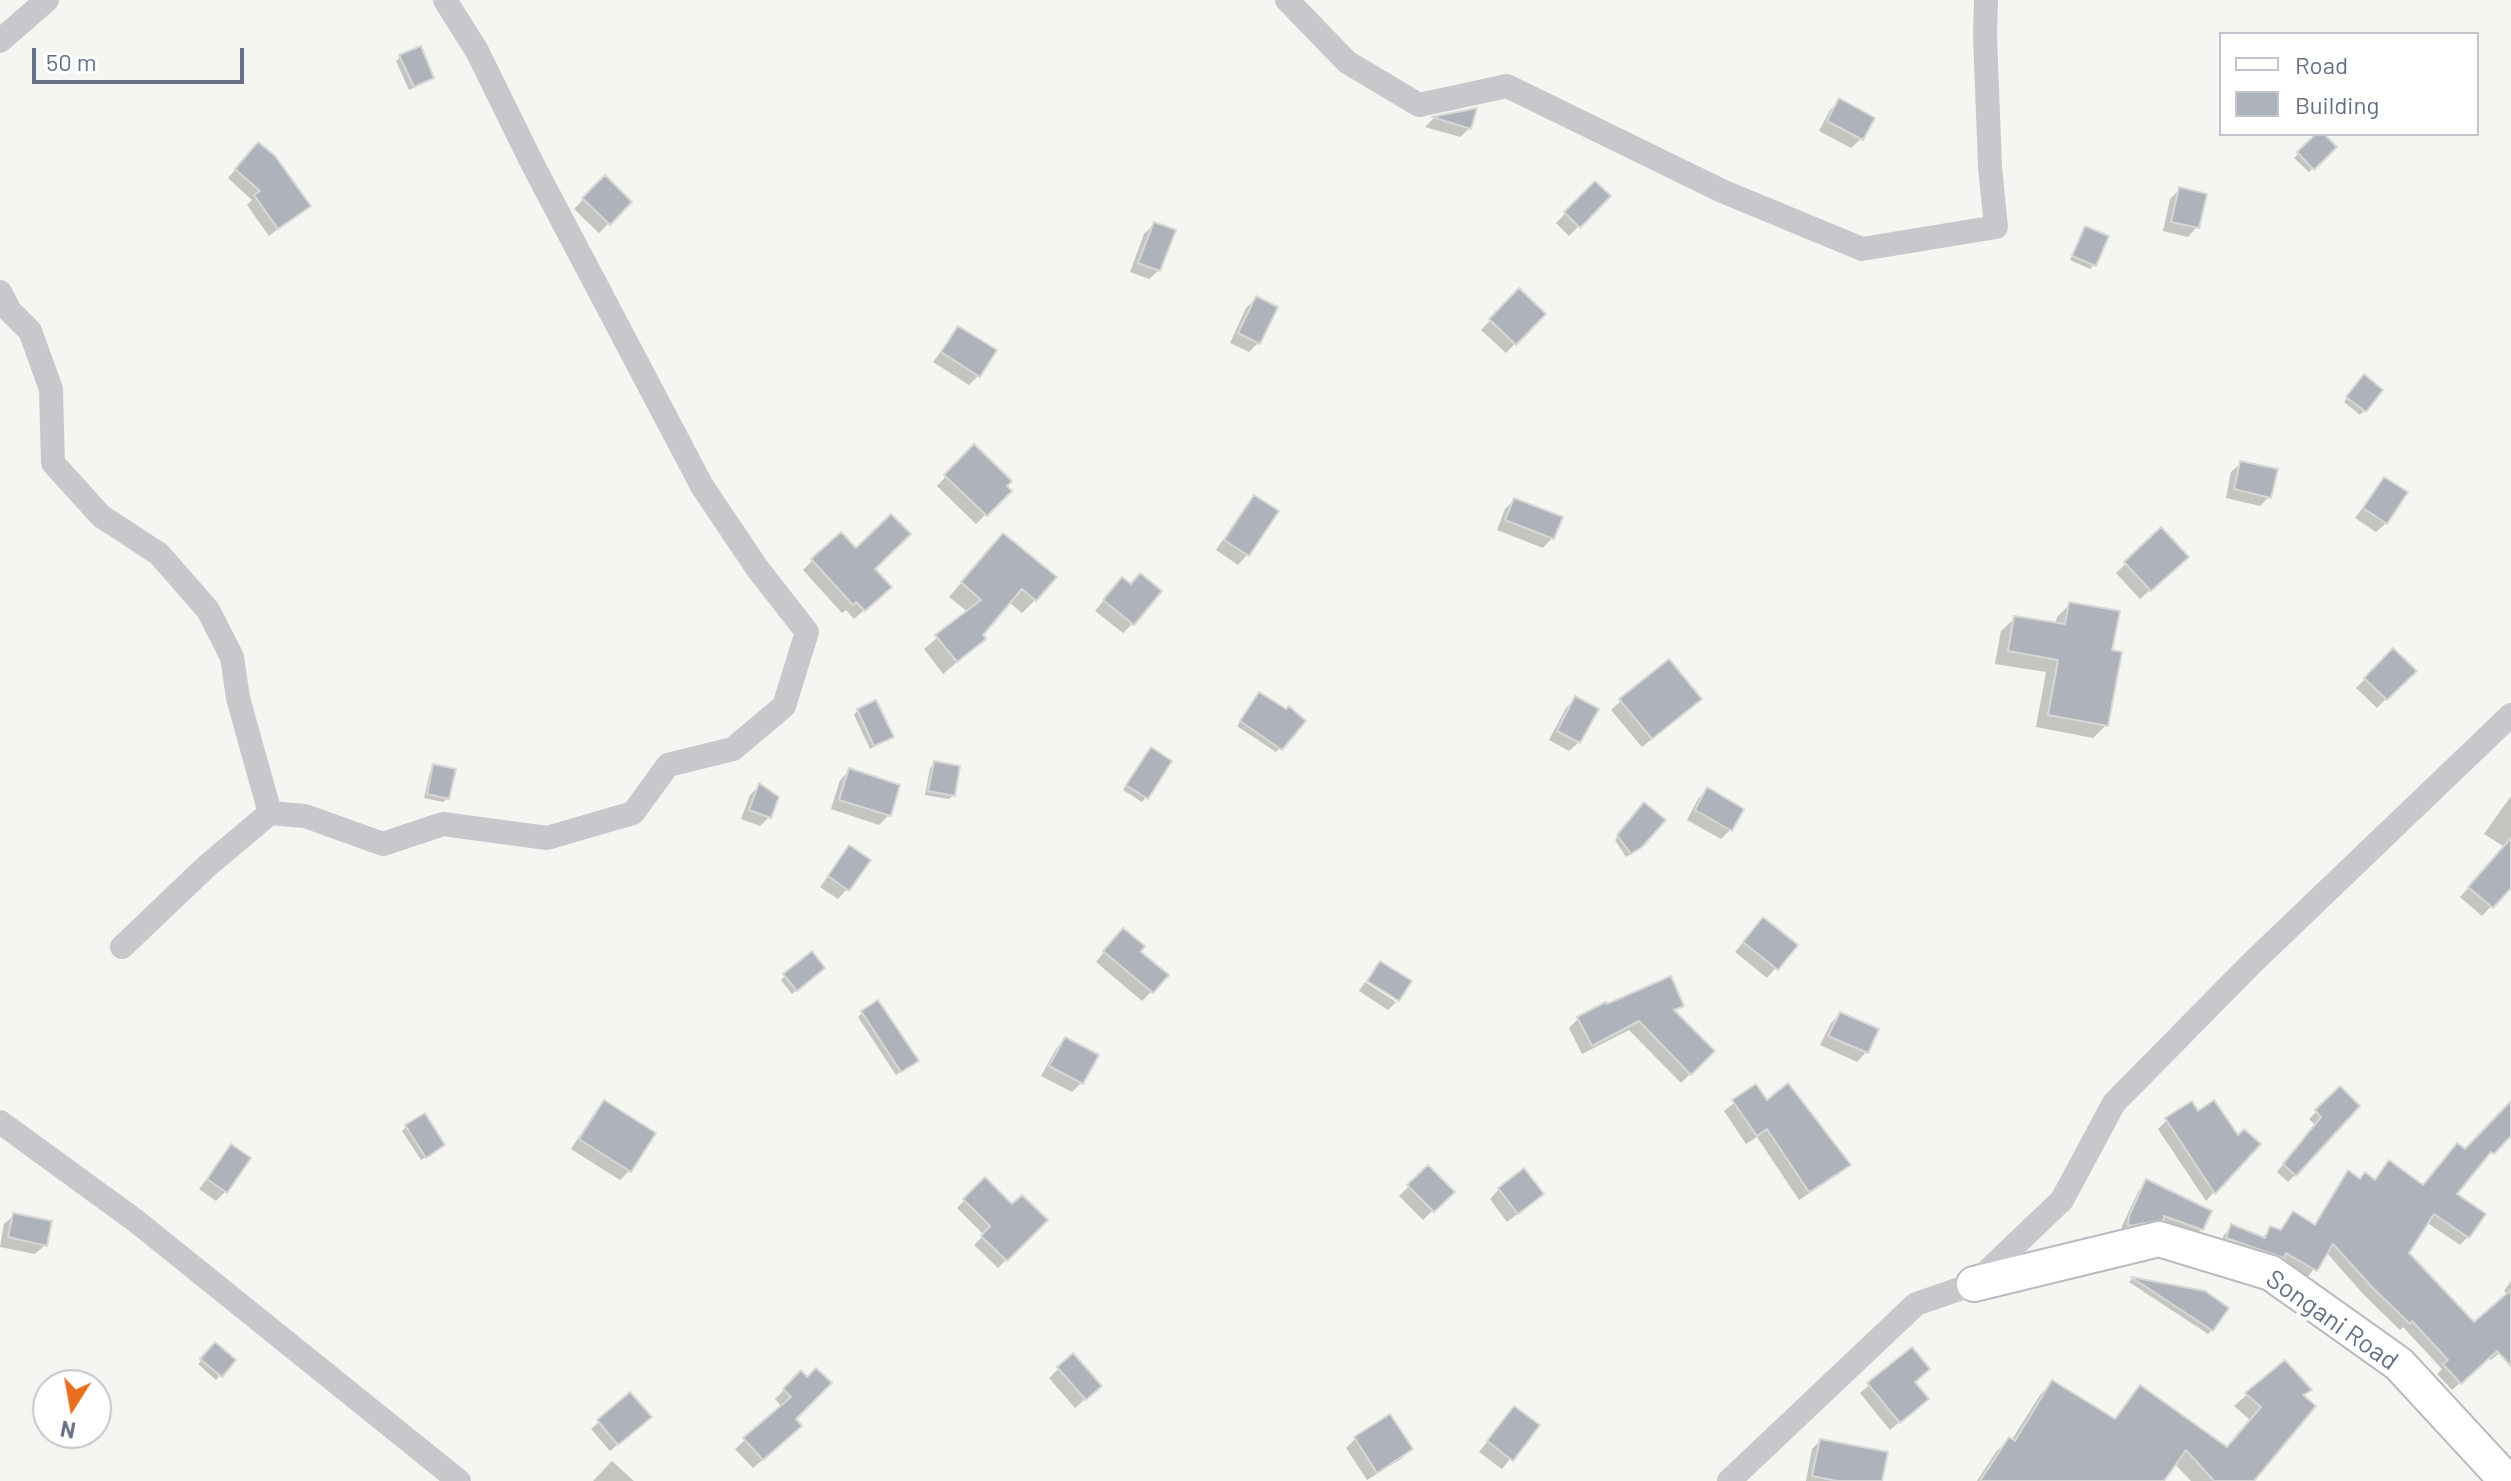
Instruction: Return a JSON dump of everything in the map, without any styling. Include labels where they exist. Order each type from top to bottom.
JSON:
[{"type":"street","points":[[0,41],[47,0]]},
{"type":"street","points":[[122,947],[207,866],[270,813],[305,816],[383,844],[443,824],[547,838],[633,813],[668,765],[733,749],[784,706],[807,632],[757,568],[702,486],[532,163],[477,51],[445,0]]},
{"type":"street","points":[[1287,0],[1347,62],[1419,105],[1507,86],[1722,191],[1862,249],[1996,227],[1990,167],[1986,0]]},
{"type":"street","points":[[3,309],[30,331],[51,389],[53,463],[101,516],[159,554],[208,610],[232,657],[238,698],[270,813]]},
{"type":"street","points":[[1729,1481],[1916,1304],[1974,1284],[2062,1200],[2114,1103],[2252,963],[2511,715]]},
{"type":"street","points":[[0,1122],[136,1221],[459,1481]]},
{"type":"street","name":"Songani Road","points":[[1974,1284],[2159,1239],[2271,1273],[2399,1364],[2507,1481]]},
{"type":"building","points":[[421,46],[434,78],[414,87],[399,55]]},
{"type":"building","points":[[1839,98],[1875,118],[1863,140],[1827,121]]},
{"type":"building","points":[[1477,108],[1471,129],[1432,117]]},
{"type":"building","points":[[2314,136],[2326,136],[2337,147],[2314,170],[2297,152]]},
{"type":"building","points":[[258,142],[275,156],[311,206],[278,229],[254,195],[260,191],[235,169]]},
{"type":"building","points":[[605,175],[632,202],[610,225],[582,198]]},
{"type":"building","points":[[1595,181],[1611,196],[1580,228],[1564,212]]},
{"type":"building","points":[[2179,187],[2207,194],[2199,228],[2171,222]]},
{"type":"building","points":[[1154,222],[1176,230],[1160,271],[1138,263]]},
{"type":"building","points":[[2085,226],[2109,236],[2096,266],[2072,256]]},
{"type":"building","points":[[1519,288],[1546,314],[1516,345],[1489,319]]},
{"type":"building","points":[[1256,296],[1278,307],[1260,344],[1238,333]]},
{"type":"building","points":[[958,326],[997,350],[980,377],[941,352]]},
{"type":"building","points":[[2364,374],[2383,390],[2366,412],[2346,397]]},
{"type":"building","points":[[974,444],[1012,481],[1007,486],[1012,491],[987,516],[944,475]]},
{"type":"building","points":[[2240,461],[2278,469],[2271,498],[2234,489]]},
{"type":"building","points":[[2384,477],[2408,492],[2387,524],[2363,508]]},
{"type":"building","points":[[1254,495],[1279,511],[1249,556],[1224,540]]},
{"type":"building","points":[[1514,498],[1563,517],[1554,539],[1505,520]]},
{"type":"building","points":[[891,514],[911,534],[875,569],[892,587],[865,611],[856,602],[853,605],[811,559],[841,532],[856,548]]},
{"type":"building","points":[[2161,527],[2189,557],[2151,591],[2124,562]]},
{"type":"building","points":[[1003,533],[1057,577],[1036,601],[1022,589],[983,635],[986,639],[957,662],[935,635],[981,600],[961,582]]},
{"type":"building","points":[[1140,573],[1162,591],[1134,625],[1103,600],[1122,577],[1131,584]]},
{"type":"building","points":[[2069,602],[2120,611],[2112,650],[2122,652],[2108,726],[2048,715],[2058,660],[2008,651],[2014,616],[2065,624]]},
{"type":"building","points":[[2393,648],[2417,671],[2387,700],[2364,678]]},
{"type":"building","points":[[1669,659],[1702,699],[1652,739],[1619,699]]},
{"type":"building","points":[[1259,692],[1286,709],[1289,706],[1306,721],[1282,750],[1240,721]]},
{"type":"building","points":[[1575,696],[1599,709],[1580,743],[1557,731]]},
{"type":"building","points":[[876,700],[894,737],[874,746],[857,709]]},
{"type":"building","points":[[1151,747],[1172,761],[1148,799],[1126,785]]},
{"type":"building","points":[[934,761],[960,766],[955,796],[928,791]]},
{"type":"building","points":[[433,764],[456,769],[449,799],[427,794]]},
{"type":"building","points":[[849,768],[900,785],[891,816],[839,800]]},
{"type":"building","points":[[759,783],[779,797],[771,818],[749,810]]},
{"type":"building","points":[[1707,787],[1744,809],[1732,831],[1695,810]]},
{"type":"building","points":[[1644,802],[1666,820],[1642,847],[1631,854],[1617,835]]},
{"type":"building","points":[[2511,838],[2511,888],[2493,908],[2468,887]]},
{"type":"building","points":[[849,845],[871,860],[849,891],[828,876]]},
{"type":"building","points":[[1763,917],[1798,945],[1778,970],[1743,942]]},
{"type":"building","points":[[1123,928],[1145,946],[1141,952],[1169,975],[1153,993],[1103,951]]},
{"type":"building","points":[[812,951],[825,968],[797,991],[783,974]]},
{"type":"building","points":[[1380,961],[1412,981],[1399,1001],[1367,981]]},
{"type":"building","points":[[1671,976],[1684,1006],[1674,1010],[1715,1051],[1691,1075],[1639,1021],[1592,1046],[1577,1017]]},
{"type":"building","points":[[878,1000],[919,1061],[901,1072],[861,1011]]},
{"type":"building","points":[[1840,1012],[1879,1029],[1868,1053],[1828,1036]]},
{"type":"building","points":[[1065,1037],[1099,1055],[1083,1084],[1049,1066]]},
{"type":"building","points":[[1788,1083],[1851,1165],[1809,1192],[1767,1129],[1757,1136],[1732,1100],[1756,1084],[1767,1100]]},
{"type":"building","points":[[2340,1086],[2360,1106],[2296,1176],[2283,1164],[2321,1117],[2315,1110]]},
{"type":"building","points":[[604,1100],[656,1133],[631,1172],[579,1139]]},
{"type":"building","points":[[2214,1100],[2238,1135],[2244,1129],[2261,1144],[2215,1194],[2165,1118],[2192,1101],[2198,1111]]},
{"type":"building","points":[[2511,1101],[2511,1136],[2494,1154],[2491,1152],[2457,1194],[2486,1214],[2469,1238],[2434,1214],[2409,1253],[2474,1322],[2511,1290],[2511,1366],[2497,1351],[2461,1384],[2443,1364],[2448,1360],[2412,1321],[2410,1324],[2372,1287],[2333,1244],[2317,1271],[2286,1253],[2284,1258],[2226,1238],[2231,1224],[2265,1238],[2270,1226],[2281,1230],[2293,1211],[2315,1225],[2348,1170],[2360,1179],[2365,1172],[2375,1180],[2389,1160],[2423,1185],[2457,1143],[2465,1149]]},
{"type":"building","points":[[425,1113],[445,1145],[426,1158],[405,1125]]},
{"type":"building","points":[[231,1144],[251,1158],[227,1193],[207,1179]]},
{"type":"building","points":[[1428,1165],[1455,1192],[1434,1212],[1407,1185]]},
{"type":"building","points":[[1524,1168],[1544,1194],[1518,1214],[1498,1188]]},
{"type":"building","points":[[985,1177],[1012,1204],[1022,1195],[1048,1220],[1007,1261],[981,1236],[990,1226],[963,1199]]},
{"type":"building","points":[[2146,1179],[2212,1211],[2203,1230],[2164,1216],[2164,1220],[2128,1226],[2129,1216]]},
{"type":"building","points":[[13,1213],[52,1221],[47,1246],[8,1237]]},
{"type":"building","points":[[2131,1277],[2205,1291],[2229,1308],[2213,1331]]},
{"type":"building","points":[[215,1342],[236,1360],[222,1377],[200,1359]]},
{"type":"building","points":[[1912,1347],[1930,1369],[1915,1382],[1929,1399],[1900,1423],[1867,1383]]},
{"type":"building","points":[[1073,1353],[1102,1386],[1086,1400],[1057,1367]]},
{"type":"building","points":[[2285,1360],[2312,1390],[2303,1395],[2316,1406],[2254,1481],[2214,1481],[2186,1450],[2164,1481],[1980,1481],[2009,1437],[2015,1441],[2052,1380],[2115,1419],[2140,1385],[2227,1447],[2261,1407],[2245,1393]]},
{"type":"building","points":[[816,1368],[832,1383],[796,1419],[802,1426],[763,1460],[743,1438],[791,1397],[783,1389],[801,1370],[807,1377]]},
{"type":"building","points":[[630,1392],[652,1417],[618,1445],[597,1420]]},
{"type":"building","points":[[1514,1406],[1540,1425],[1513,1461],[1487,1441]]},
{"type":"building","points":[[1390,1414],[1413,1449],[1377,1473],[1354,1437]]},
{"type":"building","points":[[1820,1439],[1888,1452],[1882,1481],[1837,1481],[1812,1476]]}]
